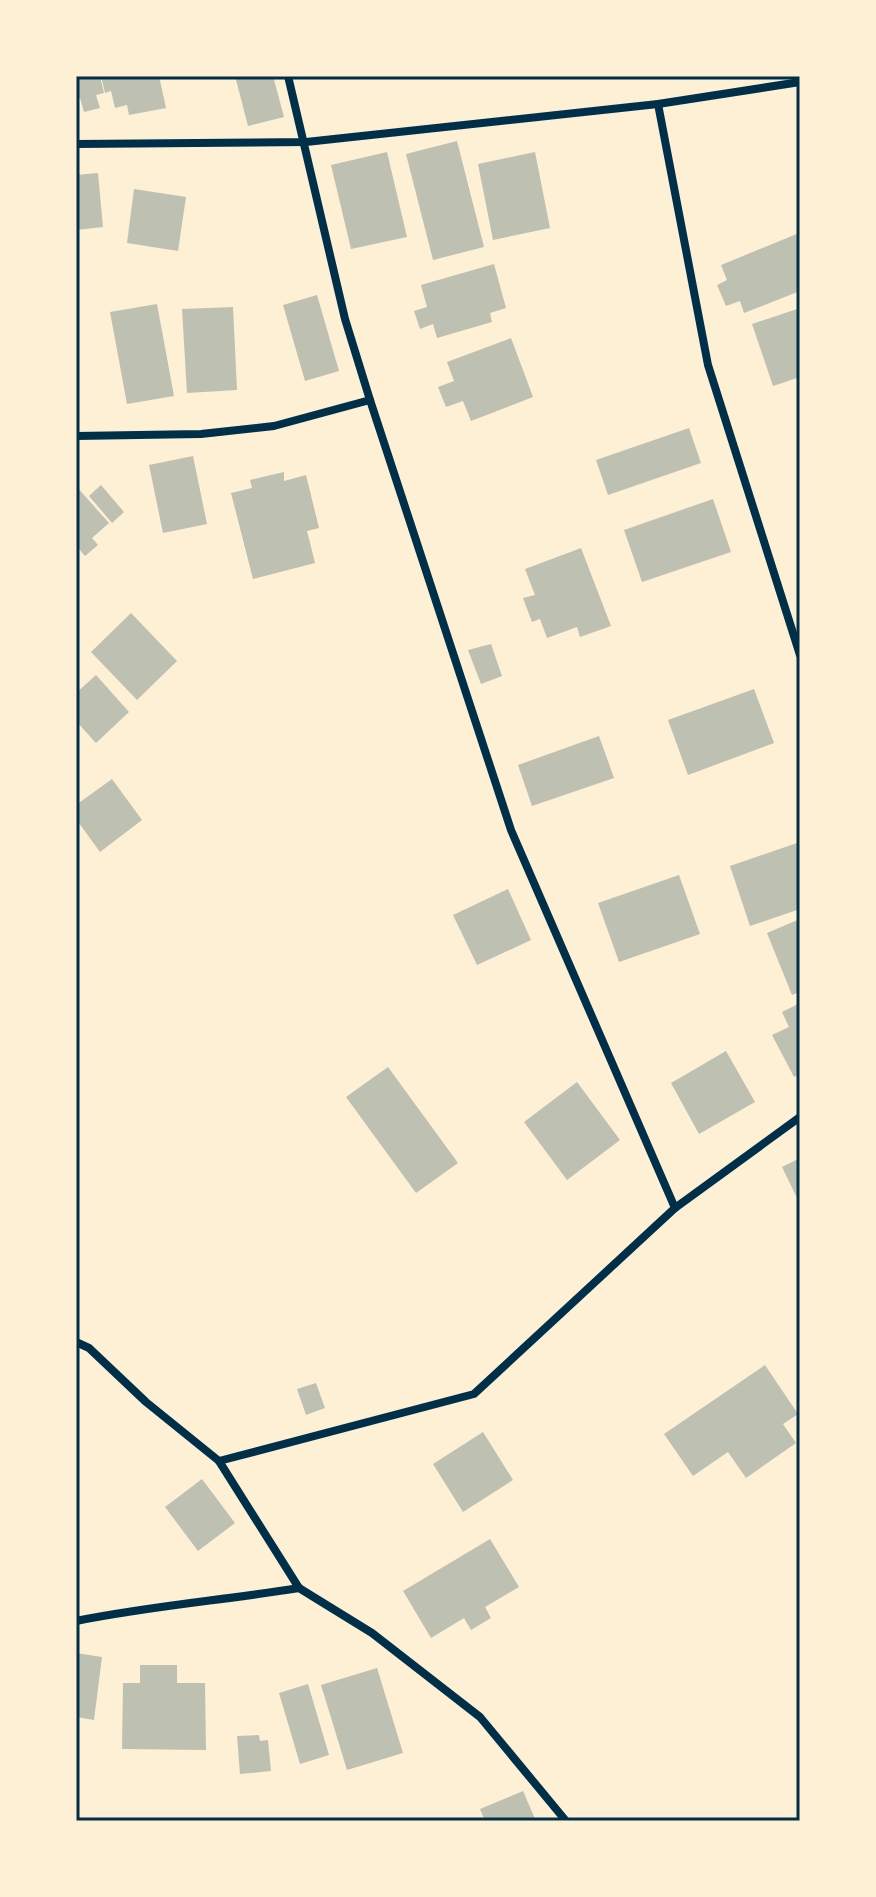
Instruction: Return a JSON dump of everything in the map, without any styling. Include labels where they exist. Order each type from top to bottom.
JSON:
[{"type":"street","points":[[288,76],[306,142],[345,319],[511,830],[675,1208]]},
{"type":"street","points":[[76,144],[306,142],[658,104],[800,82]]},
{"type":"street","points":[[658,104],[708,365],[800,655]]},
{"type":"street","points":[[76,436],[201,434],[259,428],[370,400]]},
{"type":"street","points":[[219,1461],[474,1394],[675,1208],[800,1117]]},
{"type":"street","points":[[76,1342],[89,1348],[146,1402],[219,1461],[299,1588],[372,1633],[480,1717],[566,1821]]},
{"type":"street","points":[[76,1621],[136,1609],[299,1588]]},
{"type":"building","points":[[76,76],[100,76],[104,93],[96,95],[100,108],[84,112],[80,98],[76,99]]},
{"type":"building","points":[[101,76],[159,76],[166,108],[129,115],[127,105],[115,108],[111,91],[105,93]]},
{"type":"building","points":[[235,76],[273,76],[284,117],[248,126]]},
{"type":"building","points":[[457,141],[484,247],[433,260],[406,154]]},
{"type":"building","points":[[387,152],[407,237],[351,249],[331,165]]},
{"type":"building","points":[[535,152],[550,228],[493,240],[478,164]]},
{"type":"building","points":[[98,173],[103,227],[76,230],[76,175]]},
{"type":"building","points":[[134,189],[186,197],[178,251],[127,243]]},
{"type":"building","points":[[799,233],[800,291],[744,313],[740,301],[726,306],[717,285],[727,280],[721,265]]},
{"type":"building","points":[[494,264],[506,308],[490,313],[492,322],[437,338],[433,324],[420,329],[414,311],[427,307],[421,285]]},
{"type":"building","points":[[317,295],[339,371],[305,381],[283,305]]},
{"type":"building","points":[[157,304],[174,396],[127,404],[110,312]]},
{"type":"building","points":[[233,307],[237,390],[187,393],[182,309]]},
{"type":"building","points":[[800,308],[800,377],[773,386],[752,324]]},
{"type":"building","points":[[511,338],[533,397],[471,421],[463,401],[446,407],[438,387],[454,381],[447,362]]},
{"type":"building","points":[[689,428],[701,463],[608,495],[596,460]]},
{"type":"building","points":[[193,456],[207,524],[163,533],[149,465]]},
{"type":"building","points":[[284,472],[284,481],[306,475],[319,528],[307,531],[315,563],[253,579],[231,493],[252,488],[250,480]]},
{"type":"building","points":[[101,485],[124,512],[112,523],[89,496]]},
{"type":"building","points":[[76,486],[109,523],[92,538],[98,545],[85,556],[79,549],[76,551]]},
{"type":"building","points":[[713,499],[731,552],[642,582],[624,530]]},
{"type":"building","points":[[581,548],[611,626],[580,637],[577,627],[547,638],[540,619],[532,622],[523,598],[535,595],[525,569]]},
{"type":"building","points":[[131,613],[177,661],[137,700],[91,652]]},
{"type":"building","points":[[491,644],[502,676],[481,684],[468,650]]},
{"type":"building","points":[[96,675],[129,712],[96,743],[76,721],[76,693]]},
{"type":"building","points":[[754,689],[774,743],[688,775],[668,720]]},
{"type":"building","points":[[599,736],[614,778],[532,806],[518,765]]},
{"type":"building","points":[[112,779],[142,820],[100,852],[76,819],[76,805]]},
{"type":"building","points":[[800,842],[800,909],[750,926],[730,866]]},
{"type":"building","points":[[679,875],[700,934],[619,962],[598,903]]},
{"type":"building","points":[[508,889],[531,940],[477,965],[453,915]]},
{"type":"building","points":[[800,919],[800,992],[792,995],[767,933]]},
{"type":"building","points":[[800,1003],[800,1074],[794,1077],[772,1035],[789,1027],[782,1012]]},
{"type":"building","points":[[726,1051],[755,1102],[699,1134],[671,1083]]},
{"type":"building","points":[[388,1067],[458,1163],[416,1193],[346,1097]]},
{"type":"building","points":[[577,1082],[620,1140],[567,1180],[524,1122]]},
{"type":"building","points":[[800,1158],[800,1204],[782,1167]]},
{"type":"building","points":[[765,1365],[798,1414],[783,1424],[796,1443],[746,1478],[728,1452],[693,1476],[664,1434]]},
{"type":"building","points":[[316,1383],[325,1408],[306,1415],[297,1389]]},
{"type":"building","points":[[483,1432],[513,1480],[463,1512],[433,1464]]},
{"type":"building","points":[[202,1479],[235,1523],[198,1551],[165,1507]]},
{"type":"building","points":[[490,1539],[519,1587],[485,1607],[491,1618],[471,1630],[464,1618],[431,1638],[403,1591]]},
{"type":"building","points":[[76,1653],[102,1657],[94,1720],[76,1717]]},
{"type":"building","points":[[140,1665],[177,1665],[177,1683],[205,1683],[206,1750],[122,1749],[123,1683],[140,1683]]},
{"type":"building","points":[[377,1668],[403,1753],[347,1770],[321,1685]]},
{"type":"building","points":[[308,1684],[329,1755],[300,1764],[279,1693]]},
{"type":"building","points":[[259,1735],[260,1741],[268,1740],[271,1771],[240,1774],[237,1736]]},
{"type":"building","points":[[523,1791],[536,1821],[485,1821],[480,1809]]}]
